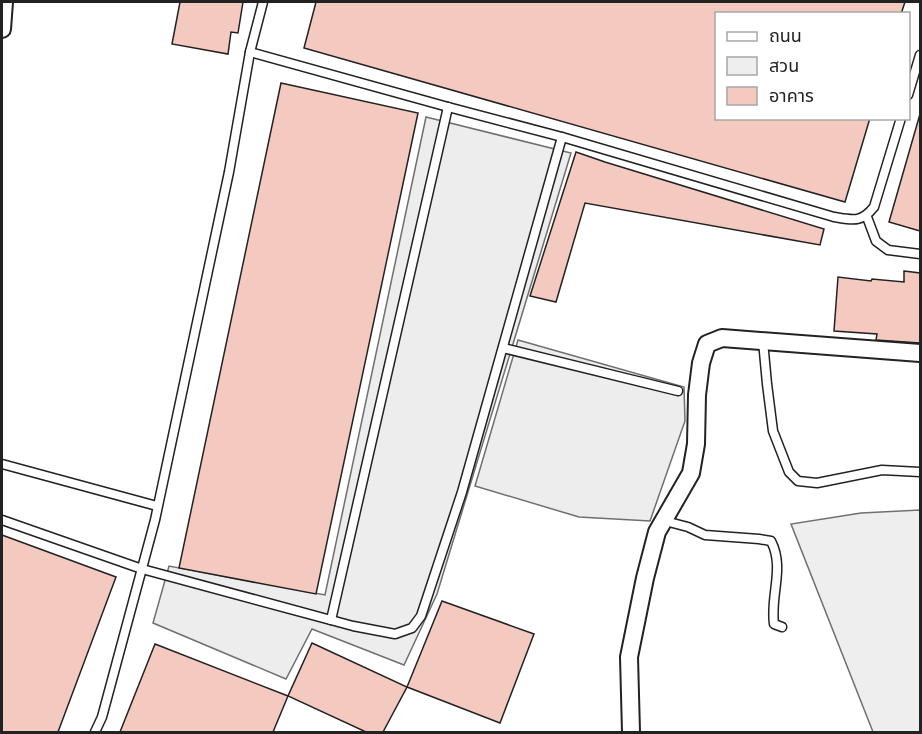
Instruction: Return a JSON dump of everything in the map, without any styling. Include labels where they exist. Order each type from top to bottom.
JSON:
[{"type":"street","points":[[2,29],[4,2]]},
{"type":"street","points":[[631,732],[629,657],[657,532],[691,473],[696,444],[700,363],[707,344],[722,338],[921,353]]},
{"type":"lane","points":[[95,732],[102,717],[157,506],[229,172],[250,52],[263,2]]},
{"type":"lane","points":[[250,52],[448,108],[562,137],[834,217],[855,220],[867,217],[874,207],[900,120]]},
{"type":"lane","points":[[910,92],[921,56]]},
{"type":"lane","points":[[331,620],[448,108]]},
{"type":"lane","points":[[2,520],[142,569],[353,626],[395,634],[412,628],[421,616],[462,492],[562,137]]},
{"type":"lane","points":[[867,217],[876,241],[888,250],[921,255]]},
{"type":"lane","points":[[763,341],[774,431],[789,472],[798,481],[817,483],[882,470],[921,472]]},
{"type":"lane","points":[[502,348],[678,391]]},
{"type":"lane","points":[[2,464],[157,506]]},
{"type":"lane","points":[[665,521],[688,526],[705,535],[771,542],[776,552],[777,566],[772,613],[774,624],[782,627]]},
{"type":"green space","points":[[920,510],[920,732],[873,732],[791,524],[861,513]]},
{"type":"shaded area","points":[[426,117],[571,153],[437,594],[404,665],[312,629],[286,679],[153,623],[169,566],[325,595]]},
{"type":"shaded area","points":[[518,340],[684,387],[685,421],[650,521],[579,517],[475,486]]},
{"type":"building","points":[[180,2],[243,2],[238,33],[231,32],[228,54],[172,44]]},
{"type":"building","points":[[316,2],[905,2],[902,12],[715,12],[715,120],[869,120],[845,202],[304,48]]},
{"type":"building","points":[[281,83],[418,113],[316,594],[179,568]]},
{"type":"building","points":[[920,114],[920,231],[889,222]]},
{"type":"building","points":[[576,152],[824,229],[820,245],[585,203],[556,302],[530,296]]},
{"type":"building","points":[[904,271],[920,273],[920,343],[876,340],[877,334],[834,331],[838,277],[904,282]]},
{"type":"building","points":[[2,535],[116,577],[58,732],[2,732]]},
{"type":"building","points":[[442,601],[534,634],[500,723],[407,687]]},
{"type":"building","points":[[312,643],[407,687],[383,732],[366,732],[288,696]]},
{"type":"building","points":[[155,644],[288,696],[273,732],[120,732]]}]
